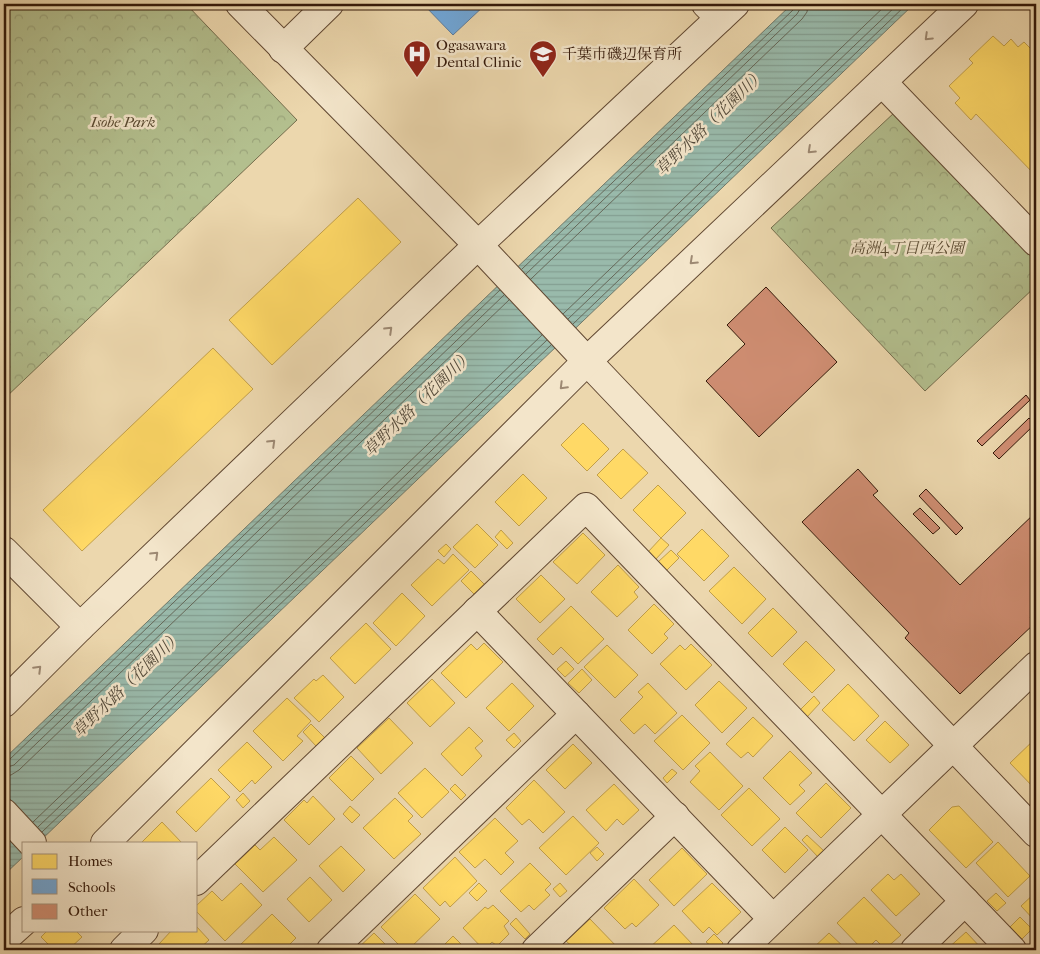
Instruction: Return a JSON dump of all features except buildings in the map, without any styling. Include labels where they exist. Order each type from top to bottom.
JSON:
[{"type":"street","points":[[240,4],[478,245],[1036,832]]},
{"type":"street","points":[[283,49],[329,4]]},
{"type":"street","points":[[106,842],[587,361],[964,4]]},
{"type":"street","points":[[4,703],[80,627],[478,245],[720,8]]},
{"type":"street","points":[[882,82],[1036,242]]},
{"type":"street","points":[[198,879],[586,507],[1012,950]]},
{"type":"street","points":[[4,552],[80,627]]},
{"type":"street","points":[[477,611],[773,919]]},
{"type":"street","points":[[741,950],[1036,666]]},
{"type":"street","points":[[331,950],[576,714]]},
{"type":"street","points":[[4,813],[31,842]]},
{"type":"street","points":[[536,950],[675,816]]},
{"type":"street","points":[[915,950],[965,902]]},
{"type":"street","points":[[4,939],[22,923]]},
{"type":"green space","name":"Isobe Park","points":[[4,4],[186,4],[297,120],[4,399]]},
{"type":"green space","name":"高洲4丁目西公園","points":[[895,112],[1036,261],[1036,286],[925,391],[771,228]]},
{"type":"water","name":"草野水路（花園川）","points":[[792,4],[914,4],[39,842],[22,842],[22,858],[4,875],[4,759]]},
{"type":"place","name":"Ogasawara Dental Clinic","points":[[417,78]]},
{"type":"place","name":"千葉市磯辺保育所","points":[[543,78]]}]
